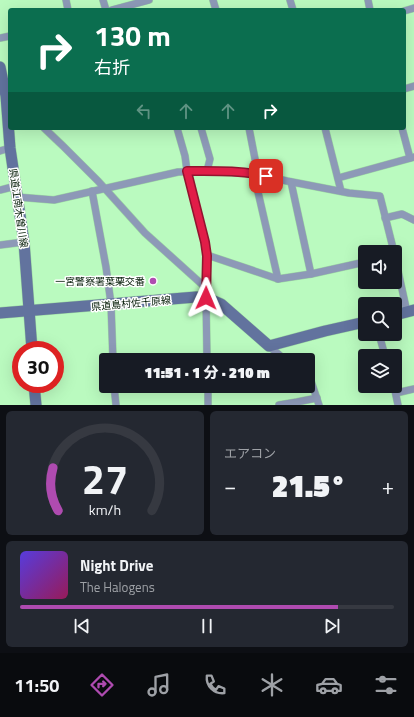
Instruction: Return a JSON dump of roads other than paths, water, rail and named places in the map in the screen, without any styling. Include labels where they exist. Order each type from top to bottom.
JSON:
[{"type":"main road","name":"県道江南木曽川線","points":[[0,67],[5,96],[5,150],[16,191],[24,242],[32,341]]},
{"type":"main road","name":"県道島村佐千原線","points":[[0,314],[196,297],[206,293],[221,304],[269,346]]},
{"type":"main road","points":[[269,346],[358,324]]},
{"type":"main road","points":[[35,393],[36,405]]},
{"type":"street","points":[[119,8],[145,1]]},
{"type":"street","points":[[46,130],[105,188],[144,233],[206,293]]},
{"type":"street","points":[[178,130],[185,156],[187,171],[205,242],[207,256],[207,353]]},
{"type":"street","points":[[202,130],[210,159],[207,171]]},
{"type":"street","points":[[249,130],[256,164],[255,179],[278,279]]},
{"type":"street","points":[[325,130],[341,191]]},
{"type":"street","points":[[338,178],[412,158],[403,130]]},
{"type":"street","points":[[0,190],[16,191],[54,200],[178,172],[207,171],[255,174],[341,191],[380,196],[392,245]]},
{"type":"street","points":[[291,182],[311,274]]},
{"type":"street","points":[[92,191],[106,267],[111,304],[113,353]]},
{"type":"street","points":[[385,218],[402,214],[414,220]]},
{"type":"street","points":[[0,245],[24,242]]},
{"type":"street","points":[[207,256],[278,279],[311,274],[358,264]]},
{"type":"street","points":[[402,282],[410,311]]},
{"type":"street","points":[[269,346],[277,353]]},
{"type":"street","points":[[402,389],[414,389]]},
{"type":"street","points":[[115,393],[116,405]]},
{"type":"street","points":[[208,393],[208,405]]},
{"type":"street","points":[[396,393],[398,405]]},
{"type":"street","points":[[279,405],[318,401]]},
{"type":"place","name":"一宮警察署葉栗交番","points":[[153,281]]}]
